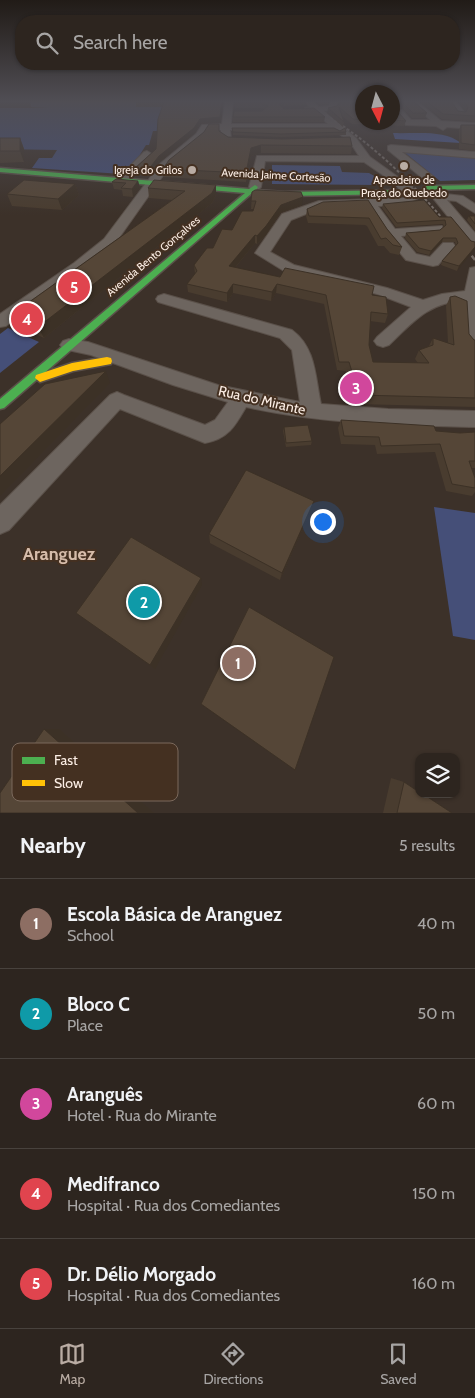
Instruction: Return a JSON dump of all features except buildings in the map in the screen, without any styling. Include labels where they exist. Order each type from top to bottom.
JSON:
[{"type":"main road","name":"Avenida Jaime Cortesão","points":[[0,170],[122,180],[197,183],[285,194],[403,189]]},
{"type":"main road","name":"Avenida Jaime Cortesão","points":[[153,182],[218,189],[403,189]]},
{"type":"main road","points":[[428,186],[475,187]]},
{"type":"main road","points":[[428,186],[475,199]]},
{"type":"main road","points":[[218,189],[229,194],[236,203],[285,194]]},
{"type":"main road","name":"Avenida Bento Gonçalves","points":[[9,396],[253,189]]},
{"type":"main road","points":[[9,396],[58,369],[105,348],[99,318]]},
{"type":"street","points":[[0,322],[79,266],[109,242],[165,165],[196,139]]},
{"type":"street","points":[[335,141],[353,140],[366,159],[412,198],[405,201],[319,205],[286,217],[262,253],[289,268],[382,291],[422,305]]},
{"type":"street","points":[[428,186],[391,148],[475,155]]},
{"type":"street","points":[[254,149],[253,156],[261,158],[329,155],[366,159]]},
{"type":"street","points":[[122,180],[147,154]]},
{"type":"street","points":[[253,189],[261,158]]},
{"type":"street","points":[[475,209],[459,198],[437,196],[475,241]]},
{"type":"street","points":[[370,202],[391,233],[411,257],[433,262],[448,246]]},
{"type":"street","points":[[391,233],[437,229]]},
{"type":"street","points":[[475,271],[472,296],[475,343]]},
{"type":"street","points":[[383,341],[422,305],[449,296],[472,296]]},
{"type":"street","points":[[164,299],[276,331],[296,341],[301,349],[312,412]]},
{"type":"street","name":"Rua do Mirante","points":[[69,345],[78,352],[105,348],[142,367],[241,398],[312,412],[377,417],[475,419]]},
{"type":"street","points":[[0,522],[117,400],[204,434],[214,433],[222,428],[241,398]]},
{"type":"shaded area","points":[[0,139],[151,139],[149,145],[146,145],[136,161],[122,174],[32,168],[39,158],[52,158],[57,150],[0,149]]},
{"type":"shaded area","points":[[395,139],[454,139],[461,143]]},
{"type":"shaded area","points":[[404,152],[475,158],[475,180],[440,181]]},
{"type":"shaded area","points":[[272,165],[340,166],[342,172],[369,173],[376,177],[374,180],[377,185],[272,184]]},
{"type":"shaded area","points":[[8,328],[39,342],[0,373],[0,334]]},
{"type":"shaded area","points":[[434,507],[475,513],[475,640],[453,636]]},
{"type":"railway","points":[[361,139],[392,166],[450,227]]},
{"type":"railway","points":[[462,243],[475,260]]},
{"type":"traffic: fast","points":[[0,170],[285,194],[400,192]]},
{"type":"traffic: fast","points":[[0,405],[255,187]]},
{"type":"traffic: fast","points":[[426,188],[475,187]]},
{"type":"traffic: slow","points":[[40,378],[72,367],[107,361]]},
{"type":"place","name":"Apeadeiro de Praça do Quebedo","points":[[404,166]]},
{"type":"place","name":"Igreja do Grilos","points":[[192,170]]},
{"type":"place","name":"Dr. Délio Morgado","points":[[74,287]]},
{"type":"place","name":"Medifranco","points":[[27,319]]},
{"type":"place","name":"Aranguês","points":[[356,388]]},
{"type":"place","name":"Bloco C","points":[[144,602]]},
{"type":"place","name":"Escola Básica de Aranguez","points":[[238,663]]},
{"type":"district","name":"Aranguez","points":[[59,554]]}]
